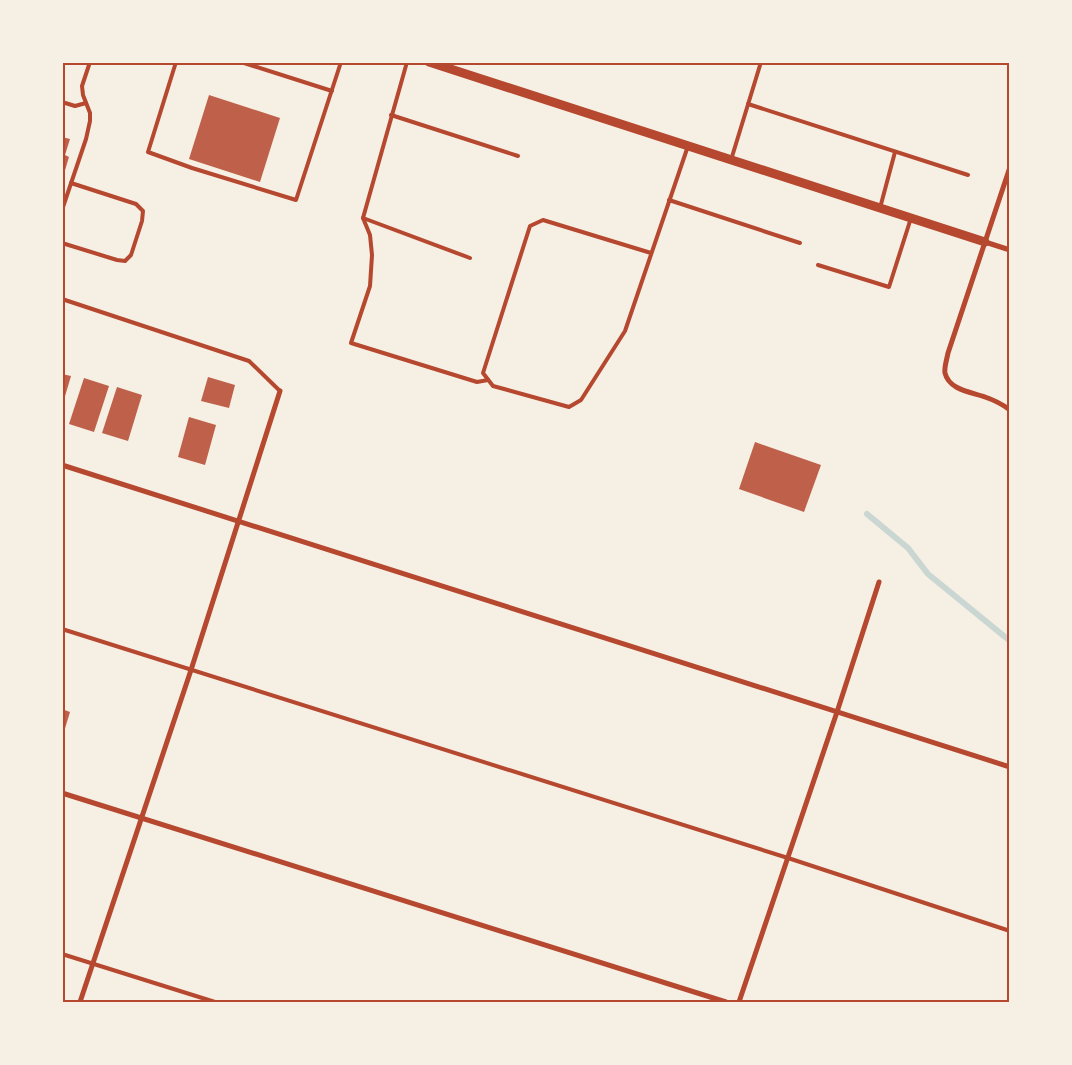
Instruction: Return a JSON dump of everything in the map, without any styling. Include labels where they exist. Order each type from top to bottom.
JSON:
[{"type":"street","points":[[429,62],[1010,250]]},
{"type":"street","points":[[1010,167],[948,353],[945,371],[948,380],[955,386],[998,402],[1010,410]]},
{"type":"street","points":[[80,1002],[191,670],[280,391]]},
{"type":"street","points":[[62,465],[1010,767]]},
{"type":"street","points":[[739,1002],[879,582]]},
{"type":"street","points":[[62,793],[726,1002]]},
{"type":"lane","points":[[62,210],[86,139],[90,120],[90,113],[83,95],[82,86],[90,62]]},
{"type":"lane","points":[[176,62],[148,152],[192,168],[296,200],[341,62]]},
{"type":"lane","points":[[241,62],[332,91]]},
{"type":"lane","points":[[407,62],[363,218],[370,235],[372,255],[370,286],[352,344],[477,382],[488,380]]},
{"type":"lane","points":[[731,160],[761,62]]},
{"type":"lane","points":[[62,102],[75,106],[86,103]]},
{"type":"lane","points":[[748,104],[968,176]]},
{"type":"lane","points":[[392,116],[518,156]]},
{"type":"lane","points":[[651,253],[543,220],[530,226],[482,373],[493,386],[569,407],[581,400],[625,331],[688,146]]},
{"type":"lane","points":[[880,208],[895,152]]},
{"type":"lane","points":[[62,243],[116,260],[125,261],[131,255],[142,220],[143,211],[136,204],[71,183]]},
{"type":"lane","points":[[669,200],[800,243]]},
{"type":"lane","points":[[363,218],[470,258]]},
{"type":"lane","points":[[818,265],[888,286],[911,218]]},
{"type":"lane","points":[[62,299],[249,361],[280,391]]},
{"type":"lane","points":[[62,629],[788,858],[1010,931]]},
{"type":"lane","points":[[62,954],[215,1002]]},
{"type":"building","points":[[209,95],[280,118],[260,182],[189,159]]},
{"type":"building","points":[[62,137],[70,139],[65,155],[69,157],[63,177]]},
{"type":"building","points":[[62,374],[71,376],[63,403],[62,403]]},
{"type":"building","points":[[208,377],[235,385],[229,408],[201,401]]},
{"type":"building","points":[[84,378],[109,386],[94,432],[69,424]]},
{"type":"building","points":[[117,387],[142,395],[128,441],[102,433]]},
{"type":"building","points":[[189,417],[216,425],[205,465],[178,457]]},
{"type":"building","points":[[755,442],[821,465],[804,512],[739,489]]},
{"type":"building","points":[[62,709],[70,712],[63,735],[62,735]]},
{"type":"waterway","points":[[867,514],[908,548],[928,574],[1010,641]]}]
